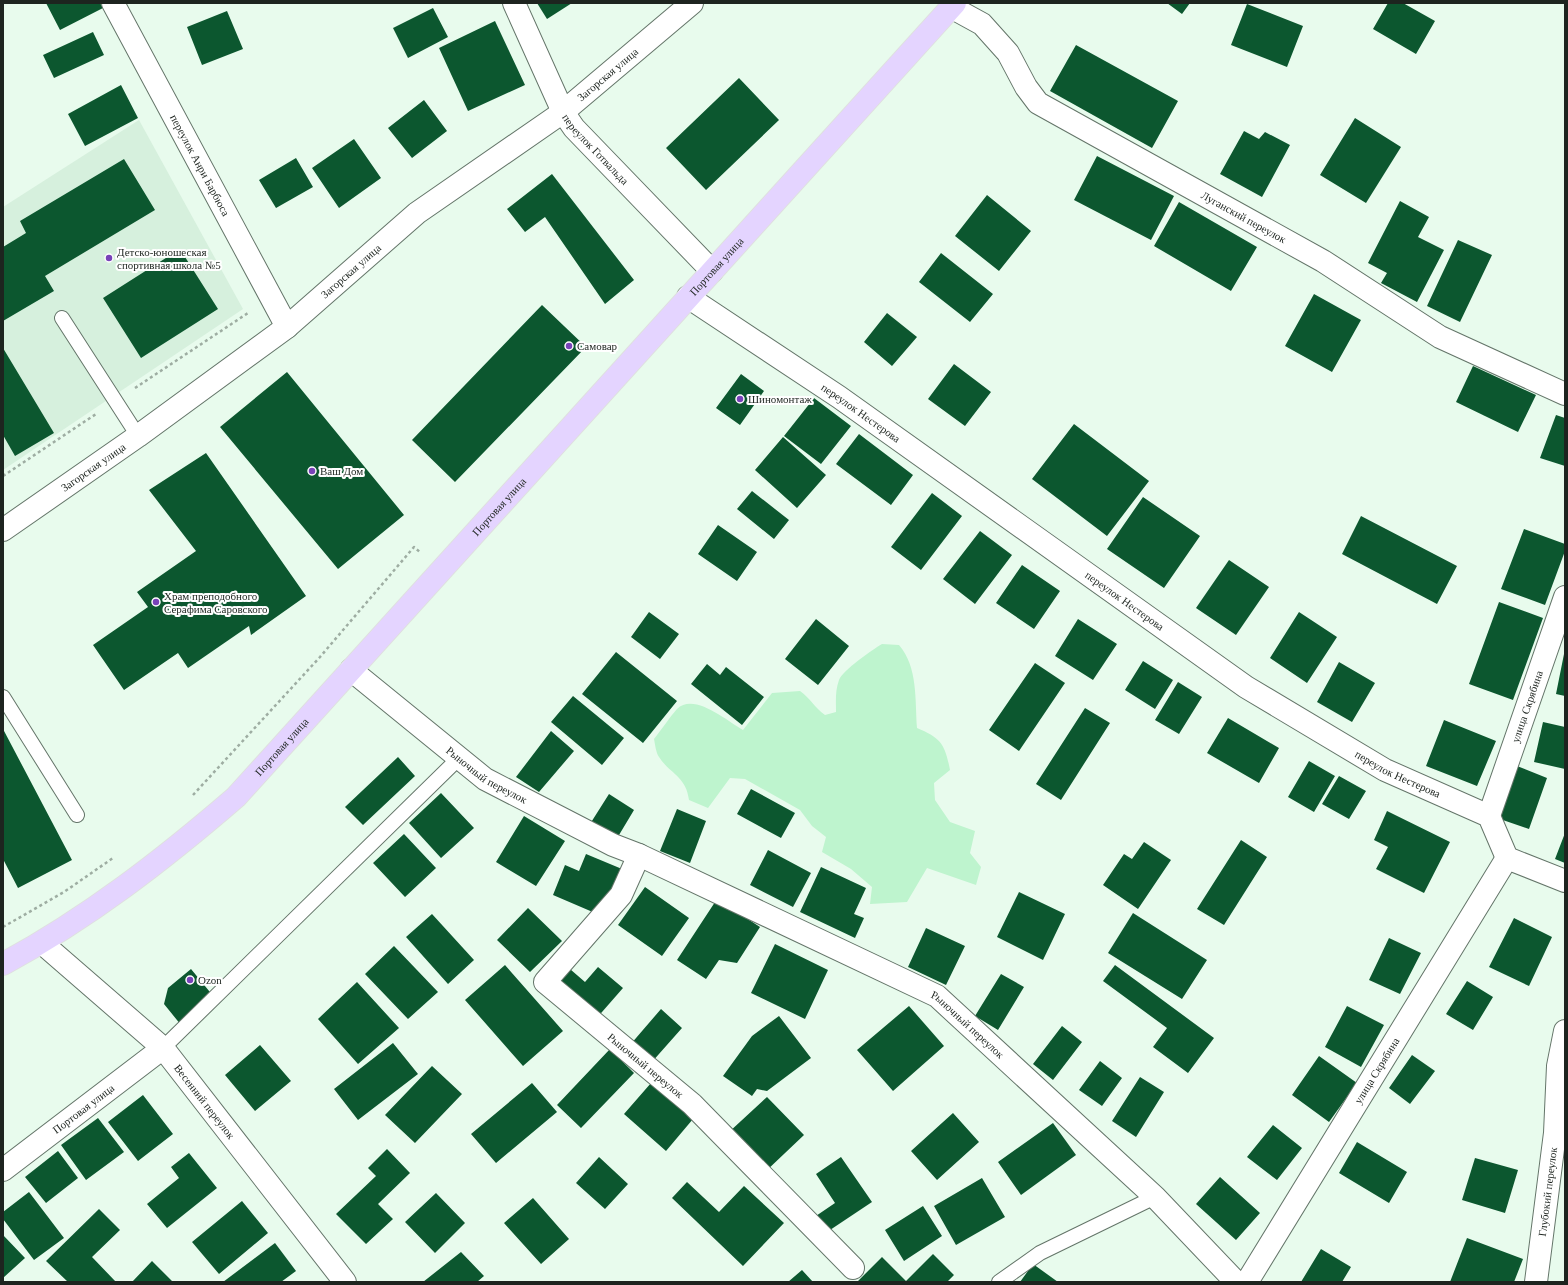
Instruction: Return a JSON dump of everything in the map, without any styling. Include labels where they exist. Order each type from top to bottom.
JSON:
[{"type":"main road","name":"Портовая улица","points":[[3,964],[42,943],[102,904],[185,841],[236,797],[953,5]]},
{"type":"street","name":"переулок Анри Барбюса","points":[[113,3],[287,327]]},
{"type":"street","name":"переулок Готвальда","points":[[514,3],[563,112],[574,128],[712,271]]},
{"type":"street","name":"Загорская улица","points":[[3,530],[138,436],[287,327],[417,213],[563,112],[692,3]]},
{"type":"street","name":"Луганский переулок","points":[[953,5],[982,24],[1008,53],[1026,87],[1038,103],[1323,261],[1440,337],[1565,394]]},
{"type":"street","name":"переулок Нестерова","points":[[688,297],[839,397],[1246,687],[1385,770],[1488,816]]},
{"type":"street","name":"улица Скрябина","points":[[1488,816],[1565,597]]},
{"type":"street","name":"Рыночный переулок","points":[[351,670],[485,779],[613,845],[639,855],[937,996],[1155,1197],[1236,1282]]},
{"type":"street","points":[[1488,816],[1507,858],[1565,880]]},
{"type":"street","name":"Рыночный переулок","points":[[639,855],[621,895],[545,982],[692,1104],[853,1268]]},
{"type":"street","name":"улица Скрябина","points":[[1247,1282],[1507,858]]},
{"type":"street","name":"Весенний переулок","points":[[42,943],[163,1048],[345,1282]]},
{"type":"street","name":"Глубокий переулок","points":[[1536,1282],[1555,1133],[1558,1066],[1565,1031]]},
{"type":"street","name":"Портовая улица","points":[[3,1170],[163,1048]]},
{"type":"lane","points":[[62,318],[138,436]]},
{"type":"lane","points":[[3,697],[77,816]]},
{"type":"lane","points":[[163,1048],[460,758]]},
{"type":"lane","points":[[999,1282],[1040,1253],[1155,1197]]},
{"type":"path","points":[[3,476],[272,298]]},
{"type":"path","points":[[188,800],[320,657],[414,547],[441,570]]},
{"type":"path","points":[[3,927],[64,892],[115,856]]},
{"type":"shaded area","name":"Детско-юношеская спортивная школа №5","points":[[139,120],[243,309],[3,470],[3,207]]},
{"type":"green space","points":[[882,644],[899,645],[910,663],[913,674],[917,728],[932,735],[941,743],[946,754],[950,770],[934,783],[935,800],[950,822],[975,831],[970,853],[981,867],[976,885],[927,868],[907,902],[870,904],[872,887],[851,869],[822,852],[826,837],[812,826],[800,810],[745,779],[730,778],[708,808],[689,800],[685,786],[681,780],[663,763],[658,755],[654,739],[677,709],[684,705],[692,704],[701,706],[720,715],[743,730],[772,693],[800,691],[825,715],[836,712],[836,696],[839,680],[858,660]]},
{"type":"building","points":[[46,3],[100,3],[103,8],[60,30]]},
{"type":"building","points":[[537,3],[572,3],[547,19]]},
{"type":"building","points":[[1167,3],[1190,3],[1182,14]]},
{"type":"building","points":[[1388,3],[1403,3],[1435,21],[1416,54],[1373,29]]},
{"type":"building","points":[[1247,4],[1303,26],[1287,67],[1231,45]]},
{"type":"building","points":[[433,8],[448,37],[408,58],[393,28]]},
{"type":"building","points":[[227,11],[243,49],[202,65],[187,27]]},
{"type":"building","points":[[495,21],[525,85],[468,111],[439,48]]},
{"type":"building","points":[[93,32],[104,55],[54,78],[43,55]]},
{"type":"building","points":[[1076,45],[1178,101],[1152,148],[1050,91]]},
{"type":"building","points":[[739,78],[779,120],[706,190],[666,148]]},
{"type":"building","points":[[121,85],[138,118],[85,146],[68,114]]},
{"type":"building","points":[[424,100],[447,131],[412,158],[388,128]]},
{"type":"building","points":[[1355,118],[1401,147],[1366,203],[1320,175]]},
{"type":"building","points":[[1244,131],[1259,139],[1265,132],[1290,145],[1262,197],[1220,174]]},
{"type":"building","points":[[354,139],[381,178],[339,208],[312,168]]},
{"type":"building","points":[[1097,156],[1174,196],[1151,240],[1074,200]]},
{"type":"building","points":[[296,158],[313,187],[276,208],[259,180]]},
{"type":"building","points":[[124,159],[155,210],[45,276],[54,291],[3,321],[3,247],[26,233],[20,221]]},
{"type":"building","points":[[552,174],[634,280],[605,304],[545,217],[525,232],[507,209]]},
{"type":"building","points":[[987,195],[1031,231],[999,271],[955,236]]},
{"type":"building","points":[[1400,201],[1429,217],[1418,237],[1444,250],[1417,302],[1381,283],[1387,273],[1368,263]]},
{"type":"building","points":[[1179,202],[1257,247],[1231,291],[1154,246]]},
{"type":"building","points":[[1458,240],[1492,255],[1460,322],[1427,306]]},
{"type":"building","points":[[180,249],[218,309],[141,358],[103,298]]},
{"type":"building","points":[[941,253],[993,294],[970,322],[919,282]]},
{"type":"building","points":[[1314,294],[1361,320],[1332,372],[1285,346]]},
{"type":"building","points":[[542,305],[586,347],[455,482],[412,440]]},
{"type":"building","points":[[887,313],[917,337],[892,366],[864,342]]},
{"type":"building","points":[[3,348],[54,433],[15,456],[3,435]]},
{"type":"building","points":[[954,364],[991,392],[965,426],[928,399]]},
{"type":"building","points":[[1473,366],[1536,395],[1518,432],[1456,402]]},
{"type":"building","name":"Ваш Дом","points":[[287,372],[404,515],[338,569],[220,427]]},
{"type":"building","name":"Шиномонтаж","points":[[741,374],[764,391],[740,425],[716,408]]},
{"type":"building","points":[[814,398],[851,426],[821,464],[784,436]]},
{"type":"building","points":[[1556,415],[1565,418],[1565,466],[1540,458]]},
{"type":"building","points":[[1074,424],[1149,481],[1107,536],[1032,479]]},
{"type":"building","points":[[859,434],[913,475],[891,505],[836,464]]},
{"type":"building","points":[[783,437],[826,475],[797,508],[755,470]]},
{"type":"building","points":[[206,453],[306,596],[251,635],[249,626],[188,668],[178,653],[124,690],[93,645],[148,607],[137,592],[196,551],[149,490]]},
{"type":"building","points":[[752,491],[789,520],[774,539],[737,509]]},
{"type":"building","points":[[932,493],[962,516],[921,570],[891,547]]},
{"type":"building","points":[[1143,497],[1200,536],[1164,588],[1107,549]]},
{"type":"building","points":[[1361,516],[1457,566],[1437,604],[1342,554]]},
{"type":"building","points":[[718,525],[757,552],[737,581],[698,554]]},
{"type":"building","points":[[1524,529],[1565,544],[1565,551],[1545,605],[1501,589]]},
{"type":"building","points":[[980,531],[1012,555],[975,604],[943,579]]},
{"type":"building","points":[[1229,560],[1269,587],[1236,635],[1196,608]]},
{"type":"building","points":[[1022,565],[1060,591],[1034,629],[996,603]]},
{"type":"building","points":[[1499,602],[1543,618],[1513,700],[1469,684]]},
{"type":"building","points":[[649,612],[679,634],[660,659],[631,637]]},
{"type":"building","points":[[1299,612],[1337,637],[1307,683],[1270,658]]},
{"type":"building","points":[[816,619],[849,646],[818,685],[785,659]]},
{"type":"building","points":[[1078,619],[1117,644],[1093,680],[1055,656]]},
{"type":"building","points":[[616,652],[677,701],[643,743],[582,694]]},
{"type":"building","points":[[1565,654],[1565,696],[1556,694]]},
{"type":"building","points":[[1143,661],[1173,680],[1155,709],[1125,690]]},
{"type":"building","points":[[1339,662],[1375,683],[1352,722],[1317,702]]},
{"type":"building","points":[[1035,663],[1065,683],[1019,751],[989,730]]},
{"type":"building","points":[[707,664],[720,675],[726,667],[764,697],[742,725],[691,684]]},
{"type":"building","points":[[1178,682],[1202,697],[1179,734],[1155,720]]},
{"type":"building","points":[[573,696],[624,738],[602,765],[551,722]]},
{"type":"building","points":[[1085,708],[1110,723],[1061,800],[1036,784]]},
{"type":"building","points":[[1228,718],[1279,748],[1259,783],[1207,753]]},
{"type":"building","points":[[1444,720],[1496,741],[1477,786],[1426,766]]},
{"type":"building","points":[[1543,722],[1565,727],[1565,769],[1534,762]]},
{"type":"building","points":[[3,729],[72,860],[18,888],[3,859]]},
{"type":"building","points":[[551,731],[574,751],[539,792],[516,777]]},
{"type":"building","points":[[398,757],[415,776],[363,825],[345,807]]},
{"type":"building","points":[[1309,761],[1335,776],[1314,812],[1288,797]]},
{"type":"building","points":[[1517,766],[1547,778],[1529,829],[1497,818]]},
{"type":"building","points":[[1339,776],[1366,791],[1349,819],[1322,804]]},
{"type":"building","points":[[751,789],[795,813],[781,838],[737,814]]},
{"type":"building","points":[[441,793],[474,828],[441,858],[409,823]]},
{"type":"building","points":[[609,794],[634,810],[616,840],[590,824]]},
{"type":"building","points":[[677,809],[706,821],[690,863],[660,851]]},
{"type":"building","points":[[1387,811],[1450,842],[1424,893],[1376,869],[1388,847],[1374,840]]},
{"type":"building","points":[[524,816],[565,841],[536,886],[496,862]]},
{"type":"building","points":[[1565,833],[1565,863],[1555,859]]},
{"type":"building","points":[[404,834],[436,868],[405,897],[373,863]]},
{"type":"building","points":[[1241,840],[1267,857],[1224,925],[1197,909]]},
{"type":"building","points":[[1144,842],[1171,860],[1138,909],[1103,885],[1124,854],[1132,859]]},
{"type":"building","points":[[768,850],[811,873],[793,907],[750,885]]},
{"type":"building","points":[[586,854],[622,869],[602,916],[553,895],[565,865],[579,871]]},
{"type":"building","points":[[821,867],[866,888],[854,914],[864,918],[855,938],[800,912]]},
{"type":"building","points":[[645,887],[689,918],[662,956],[618,925]]},
{"type":"building","points":[[1019,892],[1065,914],[1043,960],[997,937]]},
{"type":"building","points":[[717,899],[760,927],[737,963],[719,960],[706,979],[677,960]]},
{"type":"building","points":[[528,908],[562,941],[530,972],[497,940]]},
{"type":"building","points":[[1133,913],[1207,960],[1182,999],[1108,953]]},
{"type":"building","points":[[432,914],[474,960],[448,984],[406,937]]},
{"type":"building","points":[[1514,918],[1552,937],[1529,986],[1489,967]]},
{"type":"building","points":[[926,928],[965,946],[946,985],[908,967]]},
{"type":"building","points":[[1389,938],[1421,953],[1400,994],[1369,980]]},
{"type":"building","points":[[775,944],[828,970],[805,1019],[751,993]]},
{"type":"building","points":[[394,946],[438,992],[408,1019],[365,974]]},
{"type":"building","points":[[563,963],[585,982],[598,967],[623,988],[595,1020],[549,981]]},
{"type":"building","points":[[505,965],[563,1031],[523,1066],[465,1000]]},
{"type":"building","points":[[1115,965],[1214,1038],[1188,1073],[1153,1047],[1167,1028],[1103,981]]},
{"type":"building","points":[[191,969],[214,997],[181,1025],[164,1004],[168,988]]},
{"type":"building","points":[[1001,974],[1024,987],[998,1030],[975,1016]]},
{"type":"building","points":[[1467,981],[1493,997],[1473,1030],[1446,1014]]},
{"type":"building","points":[[357,982],[399,1028],[358,1064],[318,1019]]},
{"type":"building","points":[[909,1006],[944,1046],[893,1091],[857,1050]]},
{"type":"building","points":[[1347,1006],[1384,1025],[1361,1067],[1325,1047]]},
{"type":"building","points":[[661,1009],[682,1028],[651,1063],[630,1045]]},
{"type":"building","points":[[779,1016],[811,1058],[767,1091],[757,1089],[752,1096],[723,1076],[752,1036]]},
{"type":"building","points":[[1062,1026],[1082,1042],[1053,1080],[1033,1064]]},
{"type":"building","points":[[393,1043],[418,1074],[358,1120],[334,1089]]},
{"type":"building","points":[[260,1045],[291,1081],[255,1111],[225,1075]]},
{"type":"building","points":[[610,1049],[634,1073],[581,1128],[557,1105]]},
{"type":"building","points":[[1412,1055],[1435,1071],[1410,1104],[1389,1088]]},
{"type":"building","points":[[1319,1056],[1357,1083],[1329,1122],[1292,1095]]},
{"type":"building","points":[[1100,1061],[1122,1078],[1102,1106],[1079,1090]]},
{"type":"building","points":[[432,1066],[462,1094],[415,1143],[385,1115]]},
{"type":"building","points":[[1140,1077],[1164,1092],[1136,1137],[1112,1121]]},
{"type":"building","points":[[532,1083],[557,1112],[496,1163],[471,1134]]},
{"type":"building","points":[[651,1083],[693,1119],[666,1151],[624,1114]]},
{"type":"building","points":[[143,1095],[173,1134],[138,1161],[108,1122]]},
{"type":"building","points":[[767,1097],[804,1135],[765,1172],[728,1133]]},
{"type":"building","points":[[953,1113],[979,1142],[937,1180],[911,1151]]},
{"type":"building","points":[[98,1118],[124,1152],[86,1180],[61,1145]]},
{"type":"building","points":[[1053,1123],[1076,1155],[1021,1195],[998,1162]]},
{"type":"building","points":[[1273,1125],[1302,1148],[1277,1180],[1247,1157]]},
{"type":"building","points":[[1357,1142],[1407,1172],[1389,1203],[1339,1173]]},
{"type":"building","points":[[387,1149],[410,1173],[378,1204],[393,1219],[366,1244],[336,1214],[376,1176],[368,1168]]},
{"type":"building","points":[[58,1151],[78,1178],[46,1203],[25,1177]]},
{"type":"building","points":[[189,1153],[217,1188],[167,1228],[147,1204],[179,1178],[171,1167]]},
{"type":"building","points":[[599,1157],[628,1184],[605,1209],[576,1183]]},
{"type":"building","points":[[841,1157],[872,1202],[824,1234],[813,1218],[835,1203],[816,1174]]},
{"type":"building","points":[[1475,1158],[1518,1170],[1505,1213],[1462,1200]]},
{"type":"building","points":[[1220,1177],[1260,1213],[1236,1240],[1196,1204]]},
{"type":"building","points":[[982,1178],[1005,1217],[956,1245],[934,1206]]},
{"type":"building","points":[[687,1182],[719,1212],[744,1186],[784,1223],[743,1266],[672,1198]]},
{"type":"building","points":[[29,1192],[64,1238],[34,1260],[3,1219],[3,1212]]},
{"type":"building","points":[[436,1193],[465,1223],[435,1253],[405,1222]]},
{"type":"building","points":[[533,1198],[569,1239],[541,1264],[504,1223]]},
{"type":"building","points":[[242,1201],[268,1233],[219,1274],[192,1242]]},
{"type":"building","points":[[923,1206],[942,1236],[904,1261],[885,1230]]},
{"type":"building","points":[[99,1209],[120,1230],[92,1257],[116,1282],[68,1282],[46,1261]]},
{"type":"building","points":[[3,1235],[25,1258],[3,1278]]},
{"type":"building","points":[[1467,1238],[1523,1259],[1514,1282],[1450,1282]]},
{"type":"building","points":[[275,1243],[296,1271],[281,1282],[223,1282]]},
{"type":"building","points":[[1321,1249],[1351,1267],[1342,1282],[1301,1282]]},
{"type":"building","points":[[461,1252],[484,1276],[477,1282],[423,1282]]},
{"type":"building","points":[[933,1254],[954,1275],[947,1282],[857,1282],[882,1257],[906,1281]]},
{"type":"building","points":[[152,1261],[173,1282],[132,1282]]},
{"type":"building","points":[[1033,1264],[1058,1282],[1020,1282]]},
{"type":"building","points":[[802,1270],[813,1282],[788,1282]]},
{"type":"place","name":"Детско-юношеская спортивная школа №5","points":[[109,258]]},
{"type":"place","name":"Самовар","points":[[569,346]]},
{"type":"place","name":"Шиномонтаж","points":[[740,399]]},
{"type":"place","name":"Ваш Дом","points":[[312,471]]},
{"type":"place","name":"Храм преподобного Серафима Саровского","points":[[156,602]]},
{"type":"place","name":"Ozon","points":[[190,980]]}]
